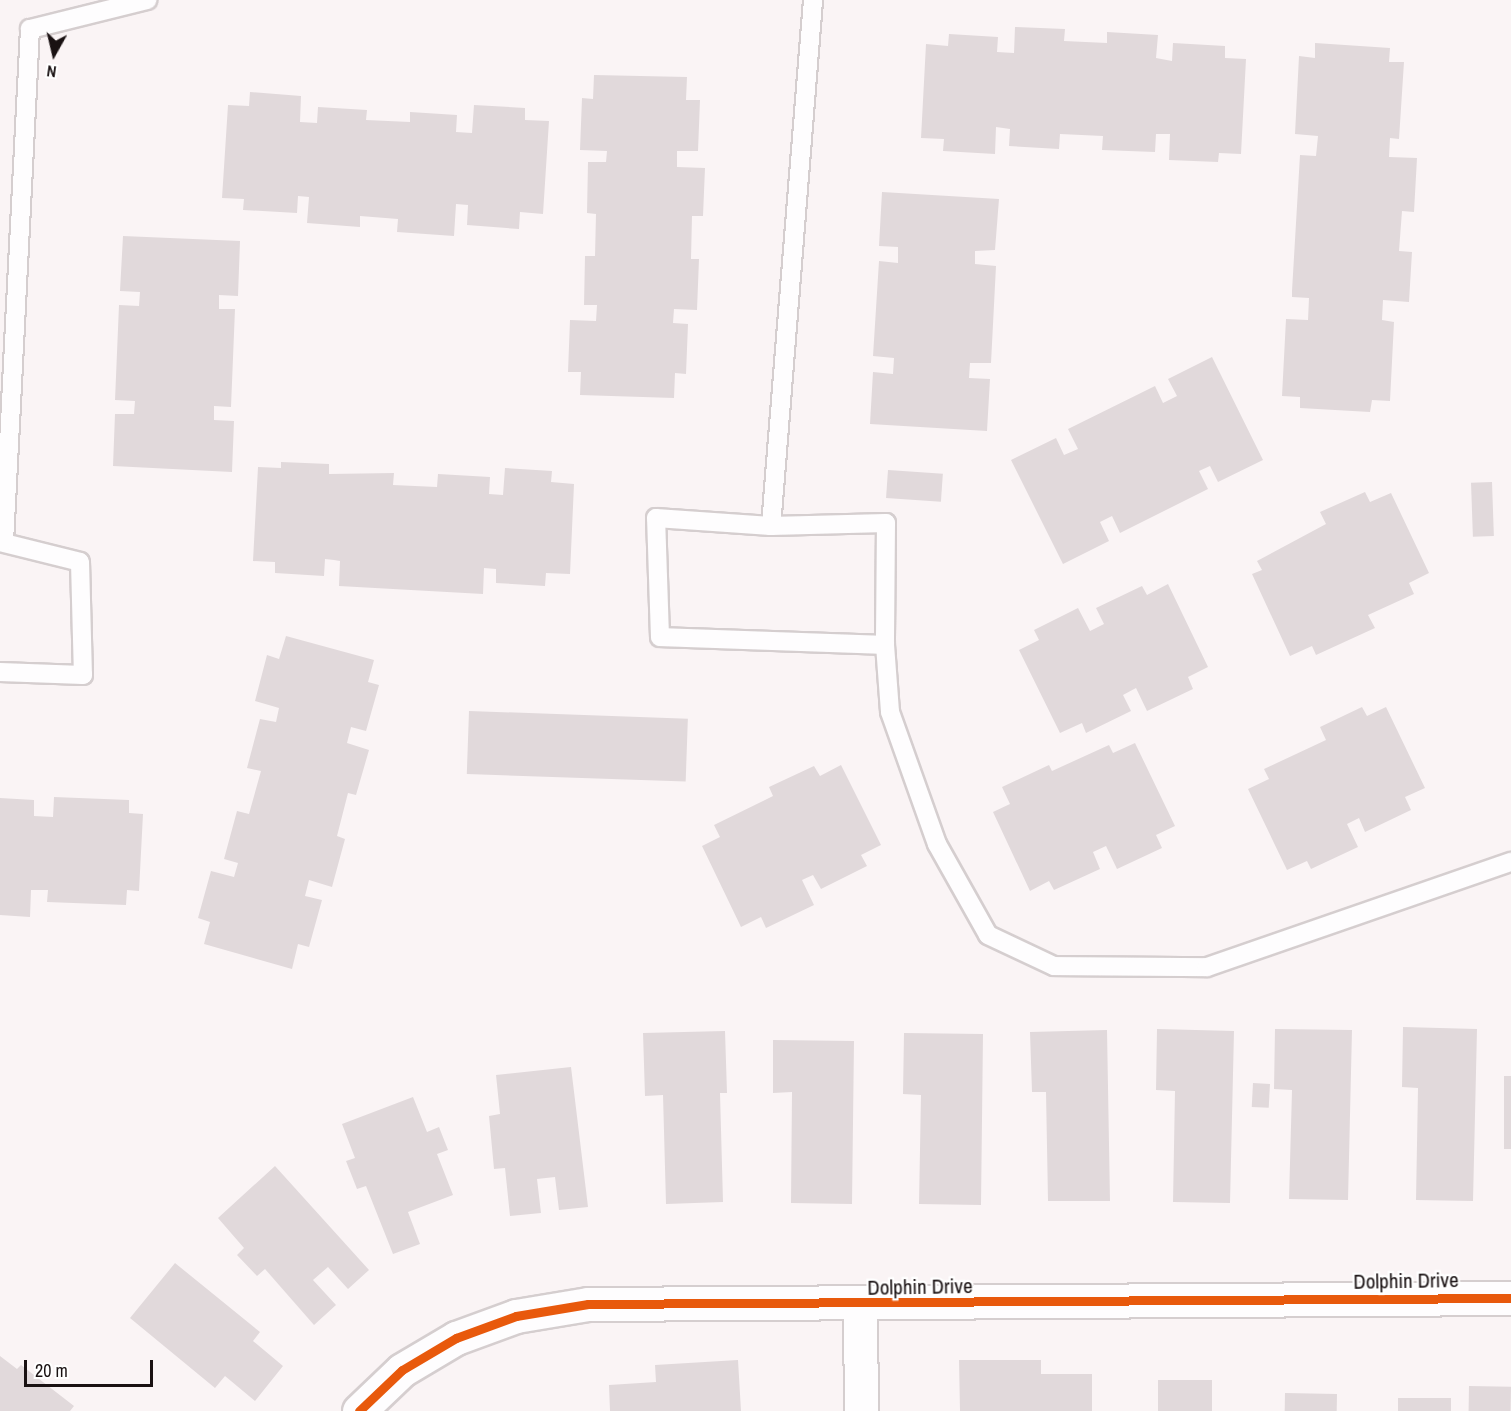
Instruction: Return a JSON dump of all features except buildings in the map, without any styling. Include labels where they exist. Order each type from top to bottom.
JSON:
[{"type":"street","name":"Dolphin Drive","points":[[358,1411],[402,1371],[438,1348],[516,1316],[588,1304],[860,1305],[1511,1298]]},
{"type":"street","points":[[860,1305],[861,1411]]},
{"type":"lane","points":[[0,672],[83,675],[80,562],[2,542],[30,28],[147,0]]},
{"type":"lane","points":[[771,526],[813,0]]},
{"type":"lane","points":[[885,645],[660,638],[656,518],[771,526],[886,523],[885,645],[890,712],[937,844],[988,935],[1054,966],[1207,967],[1511,862]]},
{"type":"cycle path","points":[[359,1411],[402,1370],[456,1338],[516,1316],[588,1304],[1511,1298]]}]
